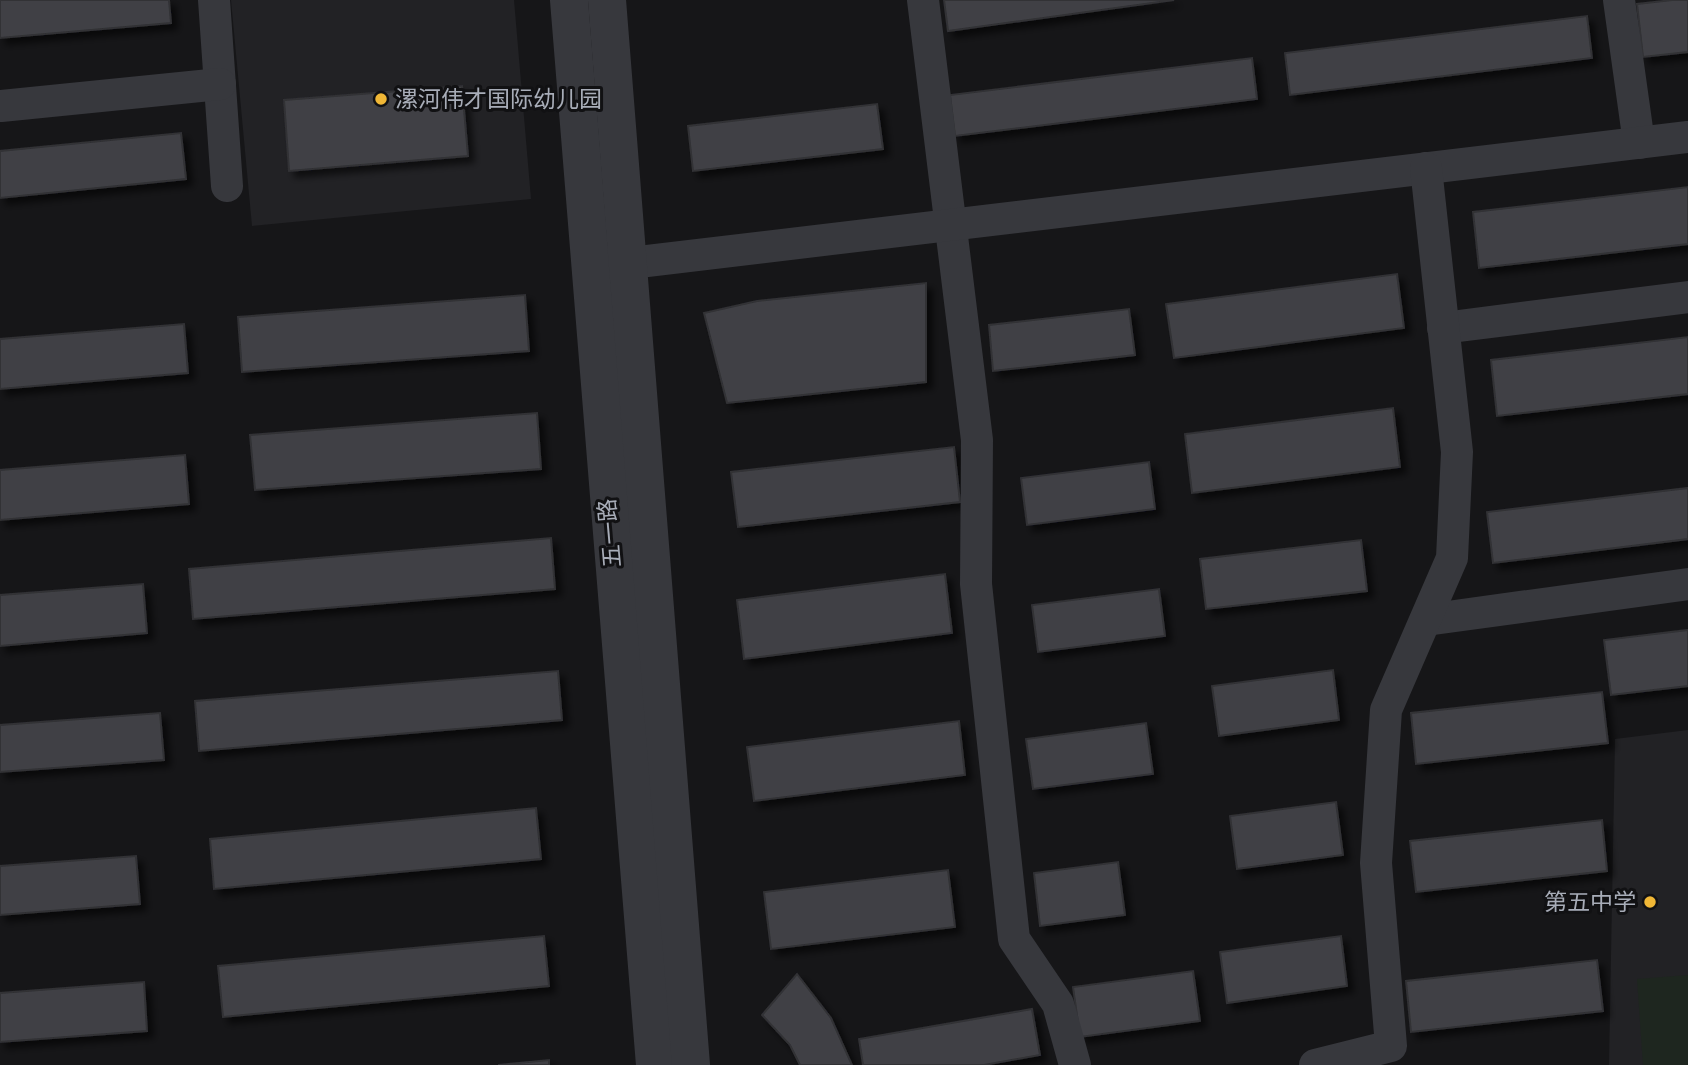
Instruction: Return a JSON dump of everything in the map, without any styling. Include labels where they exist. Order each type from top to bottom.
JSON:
[{"type":"street","points":[[214,0],[227,186]]},
{"type":"street","name":"五一路","points":[[569,0],[655,1065]]},
{"type":"street","name":"五一路","points":[[607,0],[691,1065]]},
{"type":"street","points":[[923,0],[977,440],[976,584],[1014,939],[1058,1004],[1074,1065]]},
{"type":"street","points":[[1619,0],[1639,143]]},
{"type":"street","points":[[1,106],[220,84]]},
{"type":"street","points":[[589,268],[1688,137]]},
{"type":"street","points":[[1315,1065],[1391,1046],[1376,863],[1386,710],[1452,558],[1457,452],[1426,168]]},
{"type":"street","points":[[1443,328],[1688,297]]},
{"type":"street","points":[[1426,620],[1688,584]]},
{"type":"shaded area","name":"漯河伟才国际幼儿园","points":[[231,0],[514,0],[531,199],[252,226]]},
{"type":"shaded area","name":"第五中学","points":[[1688,730],[1688,1065],[1609,1065],[1615,739]]},
{"type":"shaded area","points":[[1688,975],[1688,1065],[1643,1065],[1637,979]]},
{"type":"building","points":[[0,0],[169,0],[171,23],[0,38]]},
{"type":"building","points":[[944,0],[1174,0],[948,31]]},
{"type":"building","points":[[1688,0],[1688,52],[1643,57],[1637,4]]},
{"type":"building","points":[[1587,16],[1592,58],[1290,95],[1285,53]]},
{"type":"building","points":[[1252,58],[1257,99],[955,136],[950,95]]},
{"type":"building","points":[[462,86],[468,156],[289,171],[284,100]]},
{"type":"building","points":[[877,104],[883,149],[693,171],[688,126]]},
{"type":"building","points":[[181,133],[186,179],[0,198],[0,151]]},
{"type":"building","points":[[1688,187],[1688,244],[1479,268],[1473,212]]},
{"type":"building","points":[[1397,274],[1404,328],[1174,358],[1166,304]]},
{"type":"building","points":[[926,283],[926,382],[727,403],[704,313],[757,301]]},
{"type":"building","points":[[525,295],[529,351],[242,372],[238,317]]},
{"type":"building","points":[[1129,309],[1135,355],[993,371],[989,325]]},
{"type":"building","points":[[184,324],[188,373],[0,389],[0,339]]},
{"type":"building","points":[[1688,337],[1688,394],[1497,416],[1491,360]]},
{"type":"building","points":[[1393,408],[1400,467],[1192,493],[1185,434]]},
{"type":"building","points":[[537,413],[541,469],[255,490],[250,435]]},
{"type":"building","points":[[954,447],[960,502],[738,527],[731,472]]},
{"type":"building","points":[[185,455],[189,504],[0,520],[0,470]]},
{"type":"building","points":[[1149,462],[1155,509],[1027,525],[1021,478]]},
{"type":"building","points":[[1688,488],[1688,539],[1493,563],[1487,512]]},
{"type":"building","points":[[551,538],[555,589],[193,619],[189,569]]},
{"type":"building","points":[[1361,540],[1367,591],[1206,609],[1200,559]]},
{"type":"building","points":[[945,574],[952,633],[744,659],[737,600]]},
{"type":"building","points":[[143,584],[147,633],[0,646],[0,595]]},
{"type":"building","points":[[1159,589],[1165,636],[1038,652],[1032,605]]},
{"type":"building","points":[[1688,630],[1688,686],[1611,695],[1604,640]]},
{"type":"building","points":[[1333,670],[1339,720],[1219,736],[1212,686]]},
{"type":"building","points":[[558,671],[562,720],[199,751],[195,701]]},
{"type":"building","points":[[1602,692],[1608,743],[1416,764],[1411,713]]},
{"type":"building","points":[[160,713],[164,760],[0,772],[0,725]]},
{"type":"building","points":[[959,721],[965,775],[754,801],[747,747]]},
{"type":"building","points":[[1146,723],[1153,774],[1033,789],[1026,739]]},
{"type":"building","points":[[1336,802],[1343,855],[1237,869],[1230,816]]},
{"type":"building","points":[[536,808],[541,859],[214,889],[210,839]]},
{"type":"building","points":[[1602,820],[1607,871],[1416,892],[1410,841]]},
{"type":"building","points":[[136,856],[140,904],[0,915],[0,866]]},
{"type":"building","points":[[1118,862],[1125,915],[1040,926],[1034,873]]},
{"type":"building","points":[[948,870],[955,927],[771,949],[764,892]]},
{"type":"building","points":[[544,936],[549,986],[223,1017],[218,966]]},
{"type":"building","points":[[1341,936],[1347,986],[1227,1003],[1220,952]]},
{"type":"building","points":[[1597,960],[1603,1011],[1411,1032],[1406,981]]},
{"type":"building","points":[[1193,971],[1200,1021],[1080,1037],[1073,987]]},
{"type":"building","points":[[797,974],[831,1018],[852,1065],[800,1065],[790,1045],[762,1015]]},
{"type":"building","points":[[144,982],[147,1031],[0,1042],[0,993]]},
{"type":"building","points":[[1032,1009],[1040,1055],[984,1065],[863,1065],[859,1039]]},
{"type":"building","points":[[549,1060],[549,1065],[498,1065]]},
{"type":"place","name":"漯河伟才国际幼儿园","points":[[381,99]]},
{"type":"place","name":"第五中学","points":[[1650,902]]}]
